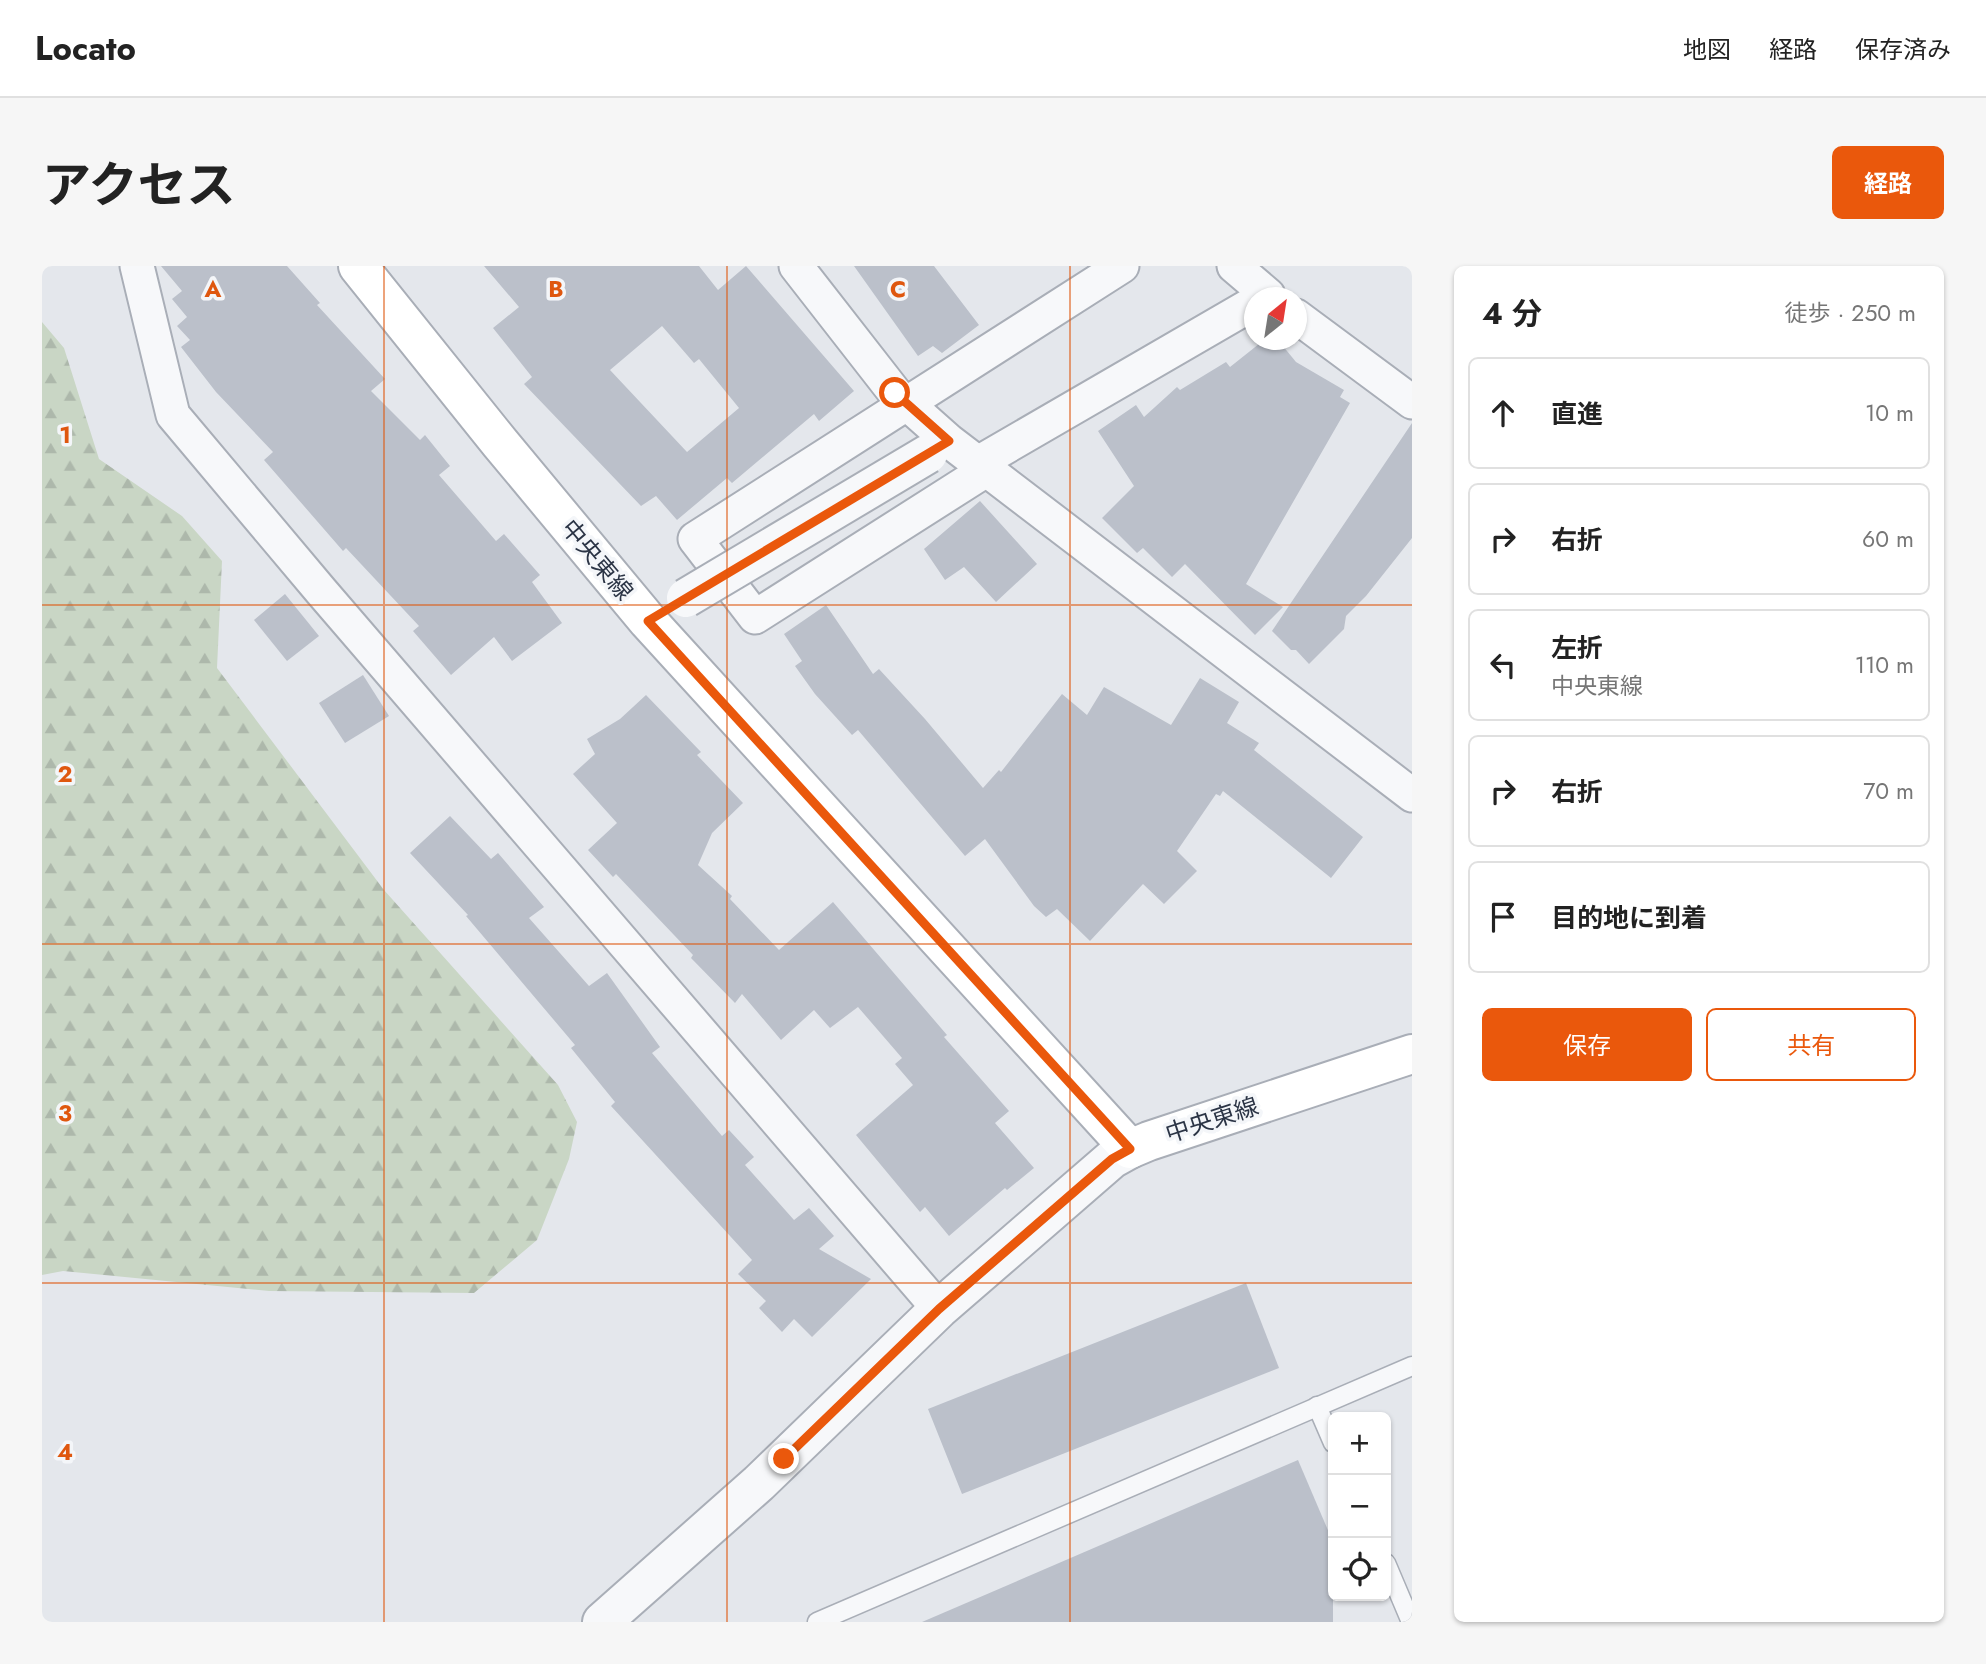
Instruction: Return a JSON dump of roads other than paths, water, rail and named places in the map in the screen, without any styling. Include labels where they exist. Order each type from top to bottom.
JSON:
[{"type":"main road","name":"中央東線","points":[[358,266],[648,621],[1130,1149],[1412,1055]]},
{"type":"street","points":[[137,266],[173,415],[939,1309]]},
{"type":"street","points":[[796,266],[895,393],[960,457],[1412,795]]},
{"type":"street","points":[[960,457],[755,617],[695,538],[1122,266]]},
{"type":"street","points":[[1234,266],[1254,287]]},
{"type":"street","points":[[648,621],[686,598],[1244,309]]},
{"type":"street","points":[[1307,323],[1412,401]]},
{"type":"street","points":[[602,1622],[759,1483],[939,1309],[1112,1159],[1130,1149]]},
{"type":"lane","points":[[817,1622],[1412,1366]]},
{"type":"lane","points":[[1317,1406],[1328,1431]]},
{"type":"lane","points":[[1391,1575],[1411,1622]]}]
